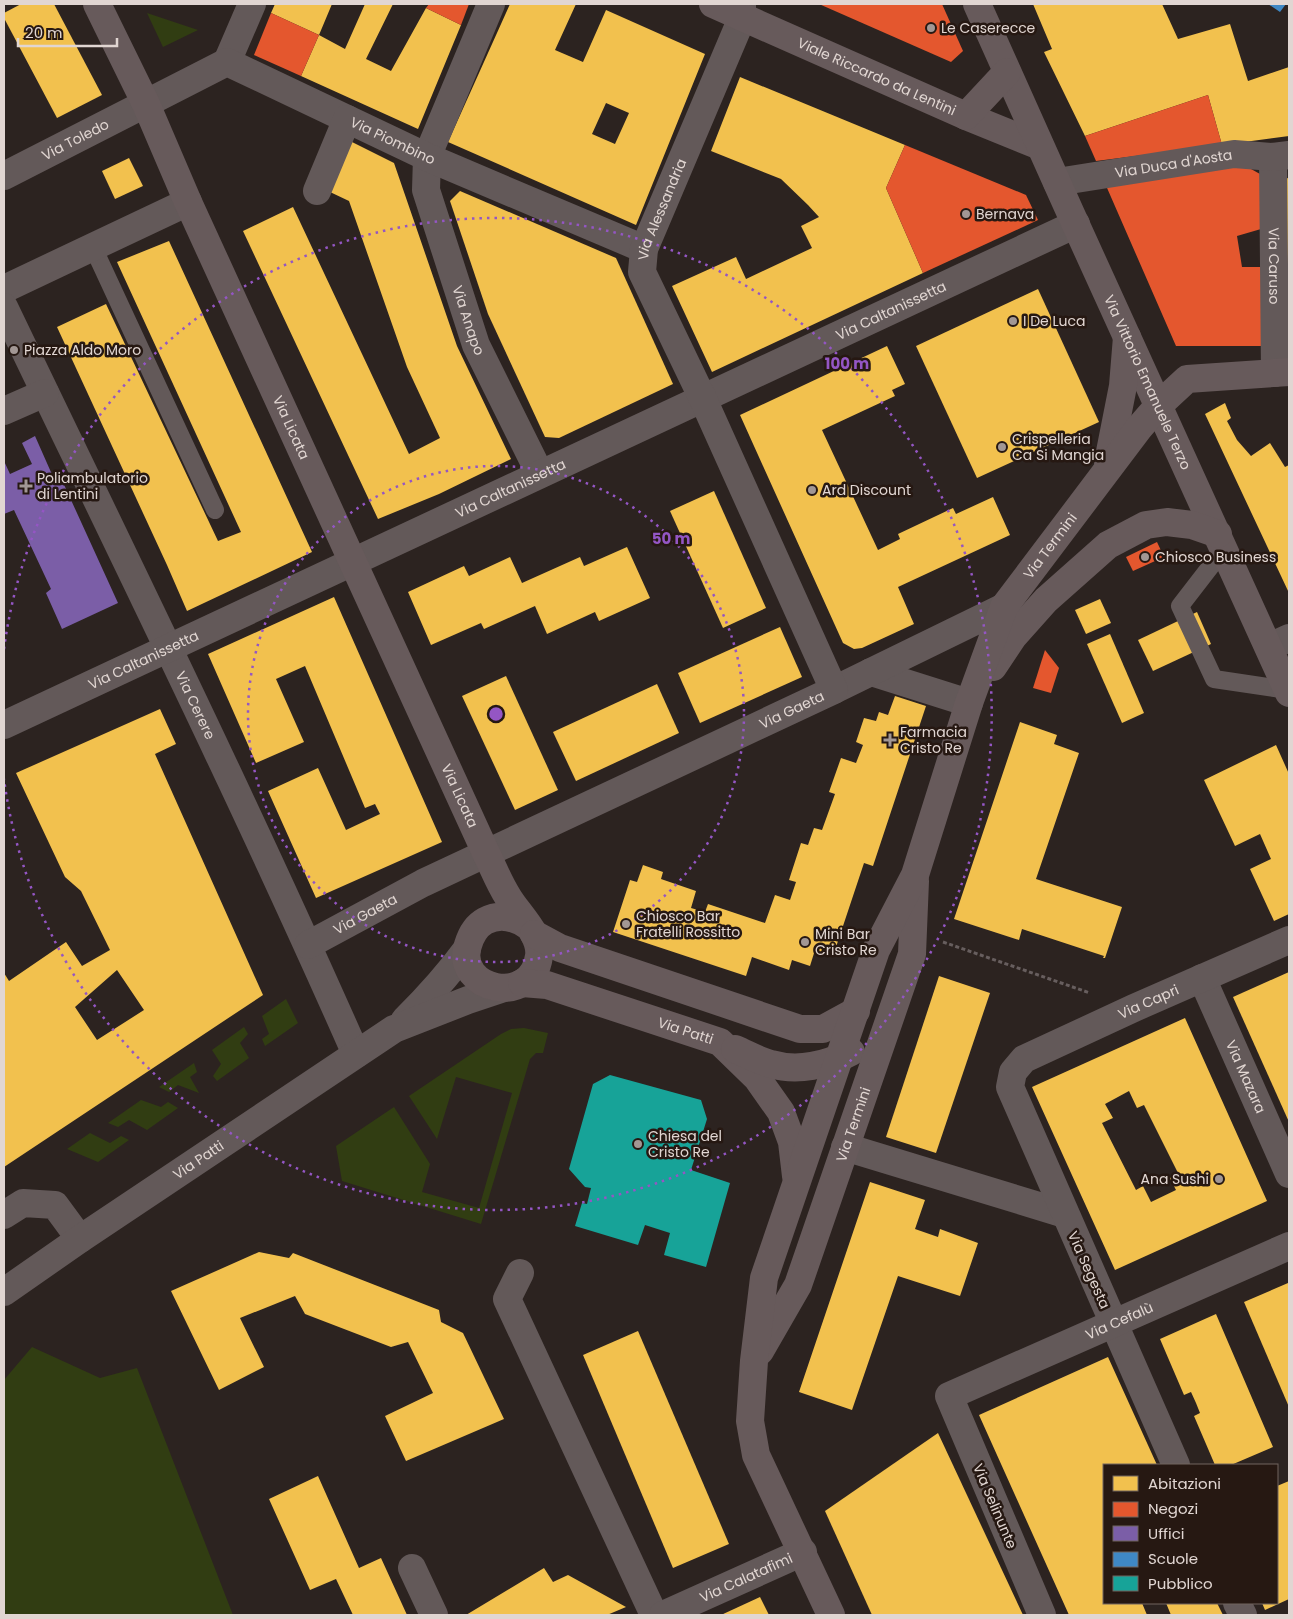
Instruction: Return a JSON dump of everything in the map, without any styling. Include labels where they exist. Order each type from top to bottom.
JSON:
[{"type":"street","name":"Via Licata","points":[[97,4],[146,104],[188,202],[486,853],[507,896],[531,930]]},
{"type":"street","points":[[146,104],[227,62],[252,4]]},
{"type":"street","points":[[427,157],[492,4]]},
{"type":"street","name":"Viale Riccardo da Lentini","points":[[713,4],[742,11],[966,116],[1040,146]]},
{"type":"street","name":"Via Vittorio Emanuele Terzo","points":[[977,4],[1006,72],[1221,542],[1279,642],[1289,691]]},
{"type":"street","name":"Via Alessandria","points":[[703,399],[642,272],[644,249],[742,11]]},
{"type":"street","name":"Via Piombino","points":[[227,62],[427,157],[644,249]]},
{"type":"street","points":[[966,116],[1006,72]]},
{"type":"street","name":"Via Toledo","points":[[4,176],[146,104]]},
{"type":"street","points":[[317,191],[347,119]]},
{"type":"street","name":"Via Duca d'Aosta","points":[[1057,182],[1234,154],[1281,156]]},
{"type":"street","name":"Via Caruso","points":[[1281,156],[1282,373]]},
{"type":"street","name":"Via Anapo","points":[[427,157],[426,190],[476,346],[540,474]]},
{"type":"street","points":[[4,289],[188,202]]},
{"type":"street","name":"Via Caltanissetta","points":[[4,725],[1076,224]]},
{"type":"street","name":"Via Cerere","points":[[4,307],[308,945],[356,1054]]},
{"type":"street","points":[[1106,473],[1123,386],[1127,335]]},
{"type":"street","name":"Via Termini","points":[[831,1615],[756,1455],[750,1421],[754,1361],[764,1278],[876,950],[916,875],[968,704],[1004,607],[1139,428],[1159,405],[1188,380],[1282,373]]},
{"type":"street","points":[[4,411],[45,393]]},
{"type":"street","name":"Via Gaeta","points":[[308,945],[423,883],[834,690],[703,399]]},
{"type":"street","name":"Via Termini","points":[[968,704],[1012,637],[1046,600],[1108,545],[1146,525],[1167,522],[1192,525],[1221,542]]},
{"type":"street","points":[[834,690],[1004,607]]},
{"type":"street","points":[[871,672],[968,704]]},
{"type":"street","points":[[483,922],[488,898],[486,853]]},
{"type":"street","name":"Via Termini","points":[[754,1361],[798,1285],[912,954],[916,875]]},
{"type":"street","points":[[512,986],[490,986],[479,980],[467,960],[467,949],[475,929],[483,922],[492,918],[511,917],[520,920],[531,930],[560,948],[800,1029],[840,1058],[866,1088]]},
{"type":"street","points":[[394,1029],[468,1000],[512,986],[534,971],[539,955],[538,944],[531,930]]},
{"type":"street","name":"Via Capri","points":[[1013,1072],[1024,1059],[1289,940]]},
{"type":"street","points":[[394,1029],[430,996],[467,949]]},
{"type":"street","name":"Via Mazara","points":[[1202,978],[1289,1174]]},
{"type":"street","name":"Via Patti","points":[[512,986],[547,985],[720,1042],[757,1078],[781,1112],[792,1142],[797,1182]]},
{"type":"street","points":[[800,1029],[823,1029],[856,1011]]},
{"type":"street","name":"Via Patti","points":[[4,1292],[394,1029]]},
{"type":"street","points":[[720,1042],[772,1064],[805,1068],[840,1058],[884,1035]]},
{"type":"street","name":"Via Segesta","points":[[1013,1072],[1010,1087],[1176,1464]]},
{"type":"street","points":[[781,1112],[813,1135],[846,1147],[1065,1214]]},
{"type":"street","points":[[4,1215],[23,1202],[55,1205],[80,1239]]},
{"type":"street","name":"Via Cefalù","points":[[950,1396],[1289,1246]]},
{"type":"street","points":[[520,1273],[507,1299],[654,1615]]},
{"type":"street","name":"Via Selinunte","points":[[950,1396],[1042,1615]]},
{"type":"street","name":"Via Calatafimi","points":[[663,1615],[803,1552]]},
{"type":"street","points":[[412,1568],[434,1615]]},
{"type":"lane","points":[[93,247],[215,510]]},
{"type":"lane","points":[[1221,542],[1180,606],[1214,679],[1289,691]]},
{"type":"path","points":[[914,932],[1134,1008]]},
{"type":"green space","points":[[147,13],[198,30],[163,47]]},
{"type":"green space","points":[[286,999],[298,1023],[265,1046],[262,1039],[269,1034],[262,1016]]},
{"type":"green space","points":[[244,1027],[248,1034],[240,1043],[249,1058],[217,1081],[213,1076],[221,1064],[212,1050]]},
{"type":"green space","points":[[524,1028],[548,1033],[543,1053],[536,1053],[530,1059],[481,1224],[342,1181],[336,1146],[394,1107],[430,1164],[422,1192],[479,1208],[512,1093],[456,1077],[437,1139],[409,1096],[501,1034],[511,1029]]},
{"type":"green space","points":[[194,1063],[197,1072],[190,1077],[199,1093],[178,1085],[169,1092],[159,1087]]},
{"type":"green space","points":[[141,1100],[161,1107],[168,1102],[178,1108],[147,1130],[129,1120],[118,1127],[108,1123]]},
{"type":"green space","points":[[90,1133],[110,1143],[121,1136],[129,1140],[98,1162],[67,1149]]},
{"type":"green space","points":[[32,1347],[100,1378],[137,1368],[233,1615],[4,1615],[4,1380]]},
{"type":"building: Abitazioni","points":[[21,4],[54,4],[102,95],[57,118],[4,18],[4,13]]},
{"type":"building: Abitazioni","points":[[275,4],[332,4],[319,35],[271,13]]},
{"type":"building: Abitazioni","points":[[365,4],[393,4],[366,59],[391,71],[426,8],[461,25],[418,129],[301,76],[319,35],[345,49]]},
{"type":"building: Abitazioni","points":[[510,4],[576,4],[555,50],[583,62],[606,10],[705,54],[636,225],[448,142]],"holes":[[[606,103],[629,113],[615,144],[592,134]]]},
{"type":"building: Abitazioni","points":[[1033,4],[1162,4],[1178,39],[1230,24],[1248,81],[1289,67],[1289,136],[1222,145],[1208,95],[1085,136],[1044,52],[1052,49]]},
{"type":"building: Abitazioni","points":[[740,77],[905,145],[886,188],[923,273],[712,372],[672,286],[736,257],[746,279],[812,248],[801,226],[819,217],[781,179],[711,151]]},
{"type":"building: Abitazioni","points":[[350,141],[394,163],[457,346],[511,459],[439,494],[378,519],[243,231],[293,207],[409,454],[440,438],[407,367],[349,201],[330,192]]},
{"type":"building: Abitazioni","points":[[129,158],[143,186],[115,199],[102,171]]},
{"type":"building: Abitazioni","points":[[1289,178],[1289,342],[1285,342],[1280,179]]},
{"type":"building: Abitazioni","points":[[460,191],[616,258],[673,384],[559,438],[545,437],[488,314],[450,201]]},
{"type":"building: Abitazioni","points":[[169,241],[312,552],[187,611],[57,327],[106,304],[218,541],[241,532],[117,262]]},
{"type":"building: Abitazioni","points":[[1038,289],[1099,422],[977,478],[916,346]]},
{"type":"building: Abitazioni","points":[[887,346],[905,384],[892,390],[895,396],[822,430],[878,550],[900,539],[898,534],[953,508],[956,514],[993,497],[1010,535],[898,587],[914,624],[862,648],[854,649],[843,643],[740,415]]},
{"type":"building: Abitazioni","points":[[1225,403],[1231,418],[1227,421],[1237,440],[1251,456],[1270,443],[1285,467],[1289,465],[1289,593],[1205,414]]},
{"type":"building: Abitazioni","points":[[714,491],[766,608],[723,628],[670,511]]},
{"type":"building: Abitazioni","points":[[627,547],[650,598],[599,621],[595,612],[547,634],[535,606],[484,629],[481,623],[431,645],[408,592],[464,566],[469,576],[510,557],[522,583],[580,557],[584,566]]},
{"type":"building: Abitazioni","points":[[334,597],[442,842],[316,898],[268,791],[318,768],[346,830],[380,814],[375,804],[365,808],[305,666],[276,679],[304,742],[256,763],[208,654]]},
{"type":"building: Abitazioni","points":[[1100,599],[1111,623],[1086,634],[1075,610]]},
{"type":"building: Abitazioni","points":[[1197,612],[1211,644],[1153,671],[1138,640]]},
{"type":"building: Abitazioni","points":[[780,627],[802,677],[700,723],[678,673]]},
{"type":"building: Abitazioni","points":[[1110,634],[1144,713],[1122,723],[1087,644]]},
{"type":"building: Abitazioni","points":[[506,676],[558,790],[515,810],[462,696]]},
{"type":"building: Abitazioni","points":[[657,684],[679,733],[576,781],[553,732]]},
{"type":"building: Abitazioni","points":[[895,696],[926,706],[873,866],[864,863],[833,956],[815,950],[810,966],[792,960],[789,970],[752,957],[746,976],[613,932],[630,880],[637,882],[643,865],[663,872],[661,879],[696,891],[691,908],[705,912],[708,904],[765,923],[775,895],[790,900],[796,882],[789,880],[801,843],[808,845],[814,828],[822,830],[835,794],[829,792],[841,758],[856,763],[863,745],[856,742],[864,718],[876,721],[879,712],[888,715]]},
{"type":"building: Abitazioni","points":[[160,709],[176,744],[155,754],[263,995],[4,1167],[4,973],[9,981],[66,942],[82,966],[110,950],[81,891],[65,877],[16,773]],"holes":[[[117,970],[144,1010],[97,1040],[75,1007]]]},
{"type":"building: Abitazioni","points":[[1020,722],[1057,735],[1054,744],[1079,753],[1036,879],[1122,907],[1105,958],[1103,958],[1104,956],[1022,929],[1019,940],[954,919]]},
{"type":"building: Abitazioni","points":[[1276,745],[1289,774],[1289,914],[1274,921],[1250,869],[1271,859],[1260,834],[1235,846],[1204,780]]},
{"type":"building: Abitazioni","points":[[1289,972],[1289,1122],[1233,997]]},
{"type":"building: Abitazioni","points":[[939,976],[990,993],[936,1153],[886,1137]]},
{"type":"building: Abitazioni","points":[[1185,1018],[1267,1201],[1115,1270],[1032,1087]],"holes":[[[1129,1091],[1137,1108],[1144,1105],[1178,1173],[1170,1178],[1176,1190],[1151,1202],[1143,1186],[1136,1190],[1102,1123],[1113,1118],[1105,1104]]]},
{"type":"building: Abitazioni","points":[[870,1182],[925,1200],[915,1229],[938,1237],[940,1229],[978,1243],[960,1296],[898,1276],[852,1410],[799,1392]]},
{"type":"building: Abitazioni","points":[[259,1252],[289,1258],[293,1253],[439,1310],[441,1322],[463,1333],[504,1419],[406,1461],[385,1416],[433,1393],[408,1342],[391,1347],[305,1314],[295,1296],[240,1318],[264,1367],[219,1390],[171,1291]]},
{"type":"building: Abitazioni","points":[[1288,1283],[1289,1287],[1289,1407],[1244,1302]]},
{"type":"building: Abitazioni","points":[[1216,1314],[1273,1447],[1233,1464],[1215,1464],[1194,1416],[1200,1413],[1196,1403],[1191,1392],[1184,1395],[1160,1339]]},
{"type":"building: Abitazioni","points":[[638,1331],[729,1544],[673,1568],[583,1355]]},
{"type":"building: Abitazioni","points":[[1108,1357],[1157,1464],[1103,1464],[1103,1604],[1142,1604],[1147,1615],[1069,1615],[979,1415]]},
{"type":"building: Abitazioni","points":[[938,1433],[1023,1615],[872,1615],[825,1511]]},
{"type":"building: Abitazioni","points":[[318,1476],[359,1568],[381,1558],[407,1615],[353,1615],[336,1579],[310,1590],[269,1499]]},
{"type":"building: Abitazioni","points":[[1289,1481],[1289,1599],[1265,1610],[1262,1604],[1278,1604],[1278,1486]]},
{"type":"building: Abitazioni","points":[[544,1568],[553,1582],[568,1575],[626,1607],[607,1615],[466,1615]]},
{"type":"building: Abitazioni","points":[[760,1597],[769,1615],[721,1615]]},
{"type":"building: Abitazioni","points":[[1166,1604],[1218,1604],[1223,1615],[1171,1615]]},
{"type":"building: Negozi","points":[[429,4],[469,4],[461,25],[426,8]]},
{"type":"building: Negozi","points":[[819,4],[942,4],[963,51],[951,62]]},
{"type":"building: Negozi","points":[[271,13],[319,35],[301,76],[254,55]]},
{"type":"building: Negozi","points":[[1208,95],[1222,145],[1096,161],[1085,136]]},
{"type":"building: Negozi","name":"Bernava","points":[[905,145],[1026,195],[1038,220],[923,273],[886,188]]},
{"type":"building: Negozi","points":[[1233,159],[1260,174],[1261,229],[1237,236],[1242,267],[1262,267],[1264,346],[1176,346],[1104,181]]},
{"type":"building: Negozi","name":"Chiosco Business","points":[[1157,542],[1164,557],[1133,571],[1126,557]]},
{"type":"building: Negozi","points":[[1045,650],[1059,668],[1051,693],[1033,688]]},
{"type":"building: Uffici","points":[[35,436],[54,479],[61,478],[118,603],[62,629],[46,593],[51,589],[14,510],[4,514],[4,461],[10,474],[32,464],[22,443]]},
{"type":"building: Scuole","points":[[1268,4],[1286,4],[1280,12]]},
{"type":"building: Pubblico","name":"Chiesa del Cristo Re","points":[[610,1075],[701,1100],[707,1119],[691,1170],[730,1183],[706,1267],[664,1255],[670,1233],[645,1225],[638,1245],[575,1226],[582,1203],[587,1204],[591,1188],[585,1187],[569,1169],[593,1084]]},
{"type":"place","name":"Le Caserecce","points":[[931,28]]},
{"type":"place","name":"Bernava","points":[[966,214]]},
{"type":"place","name":"I De Luca","points":[[1013,321]]},
{"type":"place","name":"Piazza Aldo Moro","points":[[14,350]]},
{"type":"place","name":"Crispelleria Ca Si Mangia","points":[[1002,447]]},
{"type":"place","name":"Poliambulatorio di Lentini","points":[[26,486]]},
{"type":"place","name":"Ard Discount","points":[[812,490]]},
{"type":"place","name":"Chiosco Business","points":[[1145,557]]},
{"type":"place","name":"Farmacia Cristo Re","points":[[890,740]]},
{"type":"place","name":"Chiosco Bar Fratelli Rossitto","points":[[626,924]]},
{"type":"place","name":"Mini Bar Cristo Re","points":[[805,942]]},
{"type":"place","name":"Chiesa del Cristo Re","points":[[638,1144]]},
{"type":"place","name":"Ana Sushi","points":[[1219,1179]]}]
